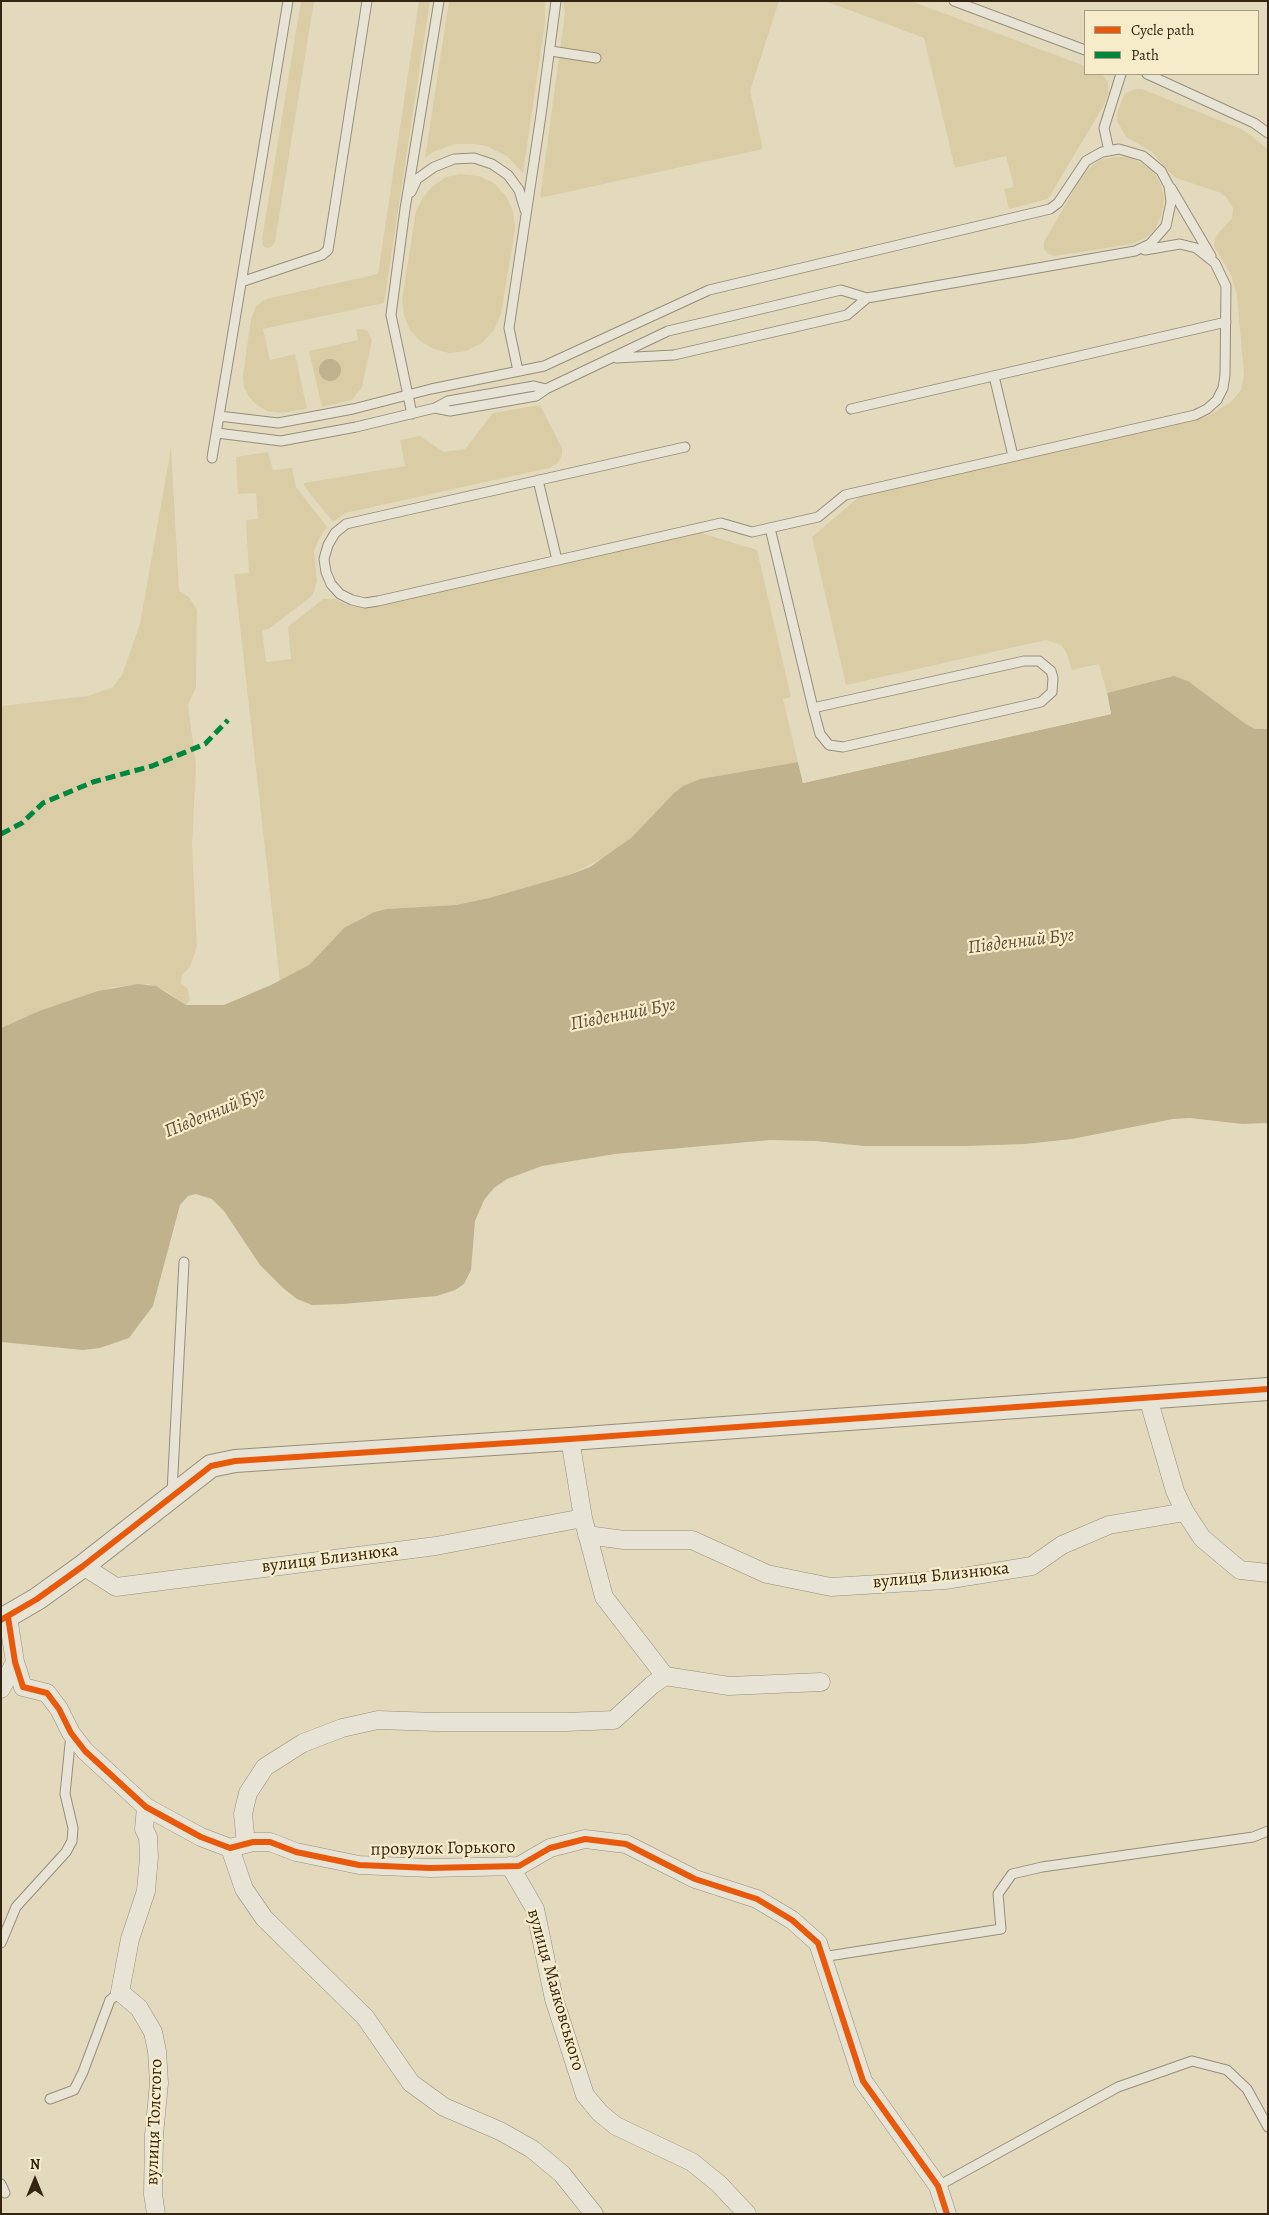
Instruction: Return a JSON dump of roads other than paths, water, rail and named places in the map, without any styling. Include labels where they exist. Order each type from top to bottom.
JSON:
[{"type":"street","points":[[4,1618],[37,1599],[83,1566],[211,1466],[235,1460],[570,1439],[1268,1389]]},
{"type":"street","points":[[1148,1398],[1175,1492],[1202,1538],[1240,1570],[1268,1573]]},
{"type":"street","points":[[570,1439],[585,1526],[604,1597],[665,1676],[729,1686],[820,1682]]},
{"type":"street","name":"вулиця Близнюка","points":[[83,1566],[116,1587],[585,1526],[624,1540],[692,1540],[767,1574],[831,1587],[945,1580],[1032,1566],[1062,1545],[1109,1525],[1185,1512]]},
{"type":"street","name":"провулок Горького","points":[[4,1618],[15,1662],[24,1687],[47,1693],[59,1709],[71,1733],[85,1751],[146,1807],[201,1837],[238,1846],[270,1842],[296,1852],[359,1866],[430,1868],[519,1866],[550,1848],[585,1839],[626,1844],[695,1880],[757,1899],[792,1920],[818,1943],[863,2081],[938,2186],[947,2214]]},
{"type":"street","points":[[1,1689],[15,1662]]},
{"type":"street","points":[[594,2214],[562,2174],[532,2149],[500,2131],[444,2107],[411,2083],[365,2017],[264,1918],[244,1889],[238,1846],[248,1793],[265,1767],[303,1743],[342,1728],[378,1720],[566,1722],[614,1720],[652,1685],[665,1676]]},
{"type":"street","points":[[120,1992],[130,1939],[146,1891],[149,1857],[148,1837],[144,1829],[146,1807]]},
{"type":"street","name":"вулиця Маяковського","points":[[510,1866],[535,1909],[554,1999],[585,2095],[616,2126],[692,2162],[718,2184],[746,2214]]},
{"type":"street","name":"вулиця Толстого","points":[[120,1992],[138,2008],[152,2032],[158,2051],[159,2083],[154,2135],[153,2194],[156,2214]]},
{"type":"lane","points":[[212,458],[288,1]]},
{"type":"lane","points":[[242,282],[322,255],[328,250],[367,1]]},
{"type":"lane","points":[[412,414],[391,315],[405,209],[439,1]]},
{"type":"lane","points":[[518,371],[509,328],[551,51],[556,1]]},
{"type":"lane","points":[[954,1],[1084,50]]},
{"type":"lane","points":[[551,51],[596,58]]},
{"type":"lane","points":[[1109,151],[1104,128],[1121,75]]},
{"type":"lane","points":[[1149,75],[1254,123],[1268,133]]},
{"type":"lane","points":[[219,416],[278,423],[353,409],[408,395],[544,366],[709,290],[1050,209],[1058,203],[1086,161],[1109,151],[1127,150],[1143,156],[1156,165],[1166,178],[1215,263],[1226,286],[1223,388],[1217,400],[1207,409],[1195,415],[845,495],[818,517],[770,528],[752,532],[721,523],[365,603],[352,600],[340,594],[331,584],[326,572],[324,559],[328,545],[335,533],[346,524],[685,447]]},
{"type":"lane","points":[[405,209],[418,179],[430,170],[454,159],[474,158],[500,169],[514,182],[523,199],[526,218]]},
{"type":"lane","points":[[1127,253],[1150,244],[1166,226],[1172,202],[1166,178]]},
{"type":"lane","points":[[435,408],[450,411],[536,396],[546,388],[668,331],[841,290],[867,298],[1180,244],[1196,248],[1215,263]]},
{"type":"lane","points":[[611,358],[674,355],[847,315],[867,298]]},
{"type":"lane","points":[[851,409],[1226,322]]},
{"type":"lane","points":[[994,376],[1013,456]]},
{"type":"lane","points":[[217,433],[281,441],[412,414],[435,408],[448,400],[534,386],[546,388]]},
{"type":"lane","points":[[538,480],[557,560]]},
{"type":"lane","points":[[770,528],[813,708],[820,734],[823,740],[829,744],[843,748],[1042,702],[1052,692],[1053,678],[1046,665],[1039,661],[1024,661],[813,708]]},
{"type":"lane","points":[[172,1497],[184,1262]]},
{"type":"lane","points":[[1,1943],[16,1907],[66,1852],[72,1841],[73,1828],[65,1794],[71,1733]]},
{"type":"lane","points":[[822,1957],[1001,1929],[998,1894],[1012,1874],[1042,1867],[1252,1837],[1268,1831]]},
{"type":"lane","points":[[50,2099],[74,2090],[83,2072],[110,2000],[120,1992]]},
{"type":"lane","points":[[938,2186],[1118,2088],[1192,2061],[1227,2070],[1247,2089],[1268,2127]]},
{"type":"water","points":[[330,359],[338,362],[341,370],[338,378],[330,381],[322,378],[319,370],[322,362]]},
{"type":"water","name":"Південний Буг","points":[[1174,676],[1188,681],[1246,724],[1255,729],[1268,729],[1268,1123],[1242,1124],[1190,1118],[1173,1119],[1072,1139],[1025,1144],[864,1146],[815,1141],[770,1140],[615,1154],[542,1166],[507,1179],[494,1188],[484,1200],[475,1221],[471,1270],[464,1284],[455,1290],[437,1296],[343,1304],[312,1305],[297,1299],[260,1265],[224,1211],[212,1199],[196,1194],[188,1196],[180,1205],[153,1306],[129,1338],[100,1348],[83,1350],[1,1342],[1,1028],[39,1011],[98,991],[138,984],[156,986],[186,1005],[224,1005],[271,985],[309,965],[344,928],[374,912],[387,909],[456,905],[489,898],[590,867],[631,838],[683,786],[700,779],[798,762],[803,783],[1111,714],[1107,693]]}]
